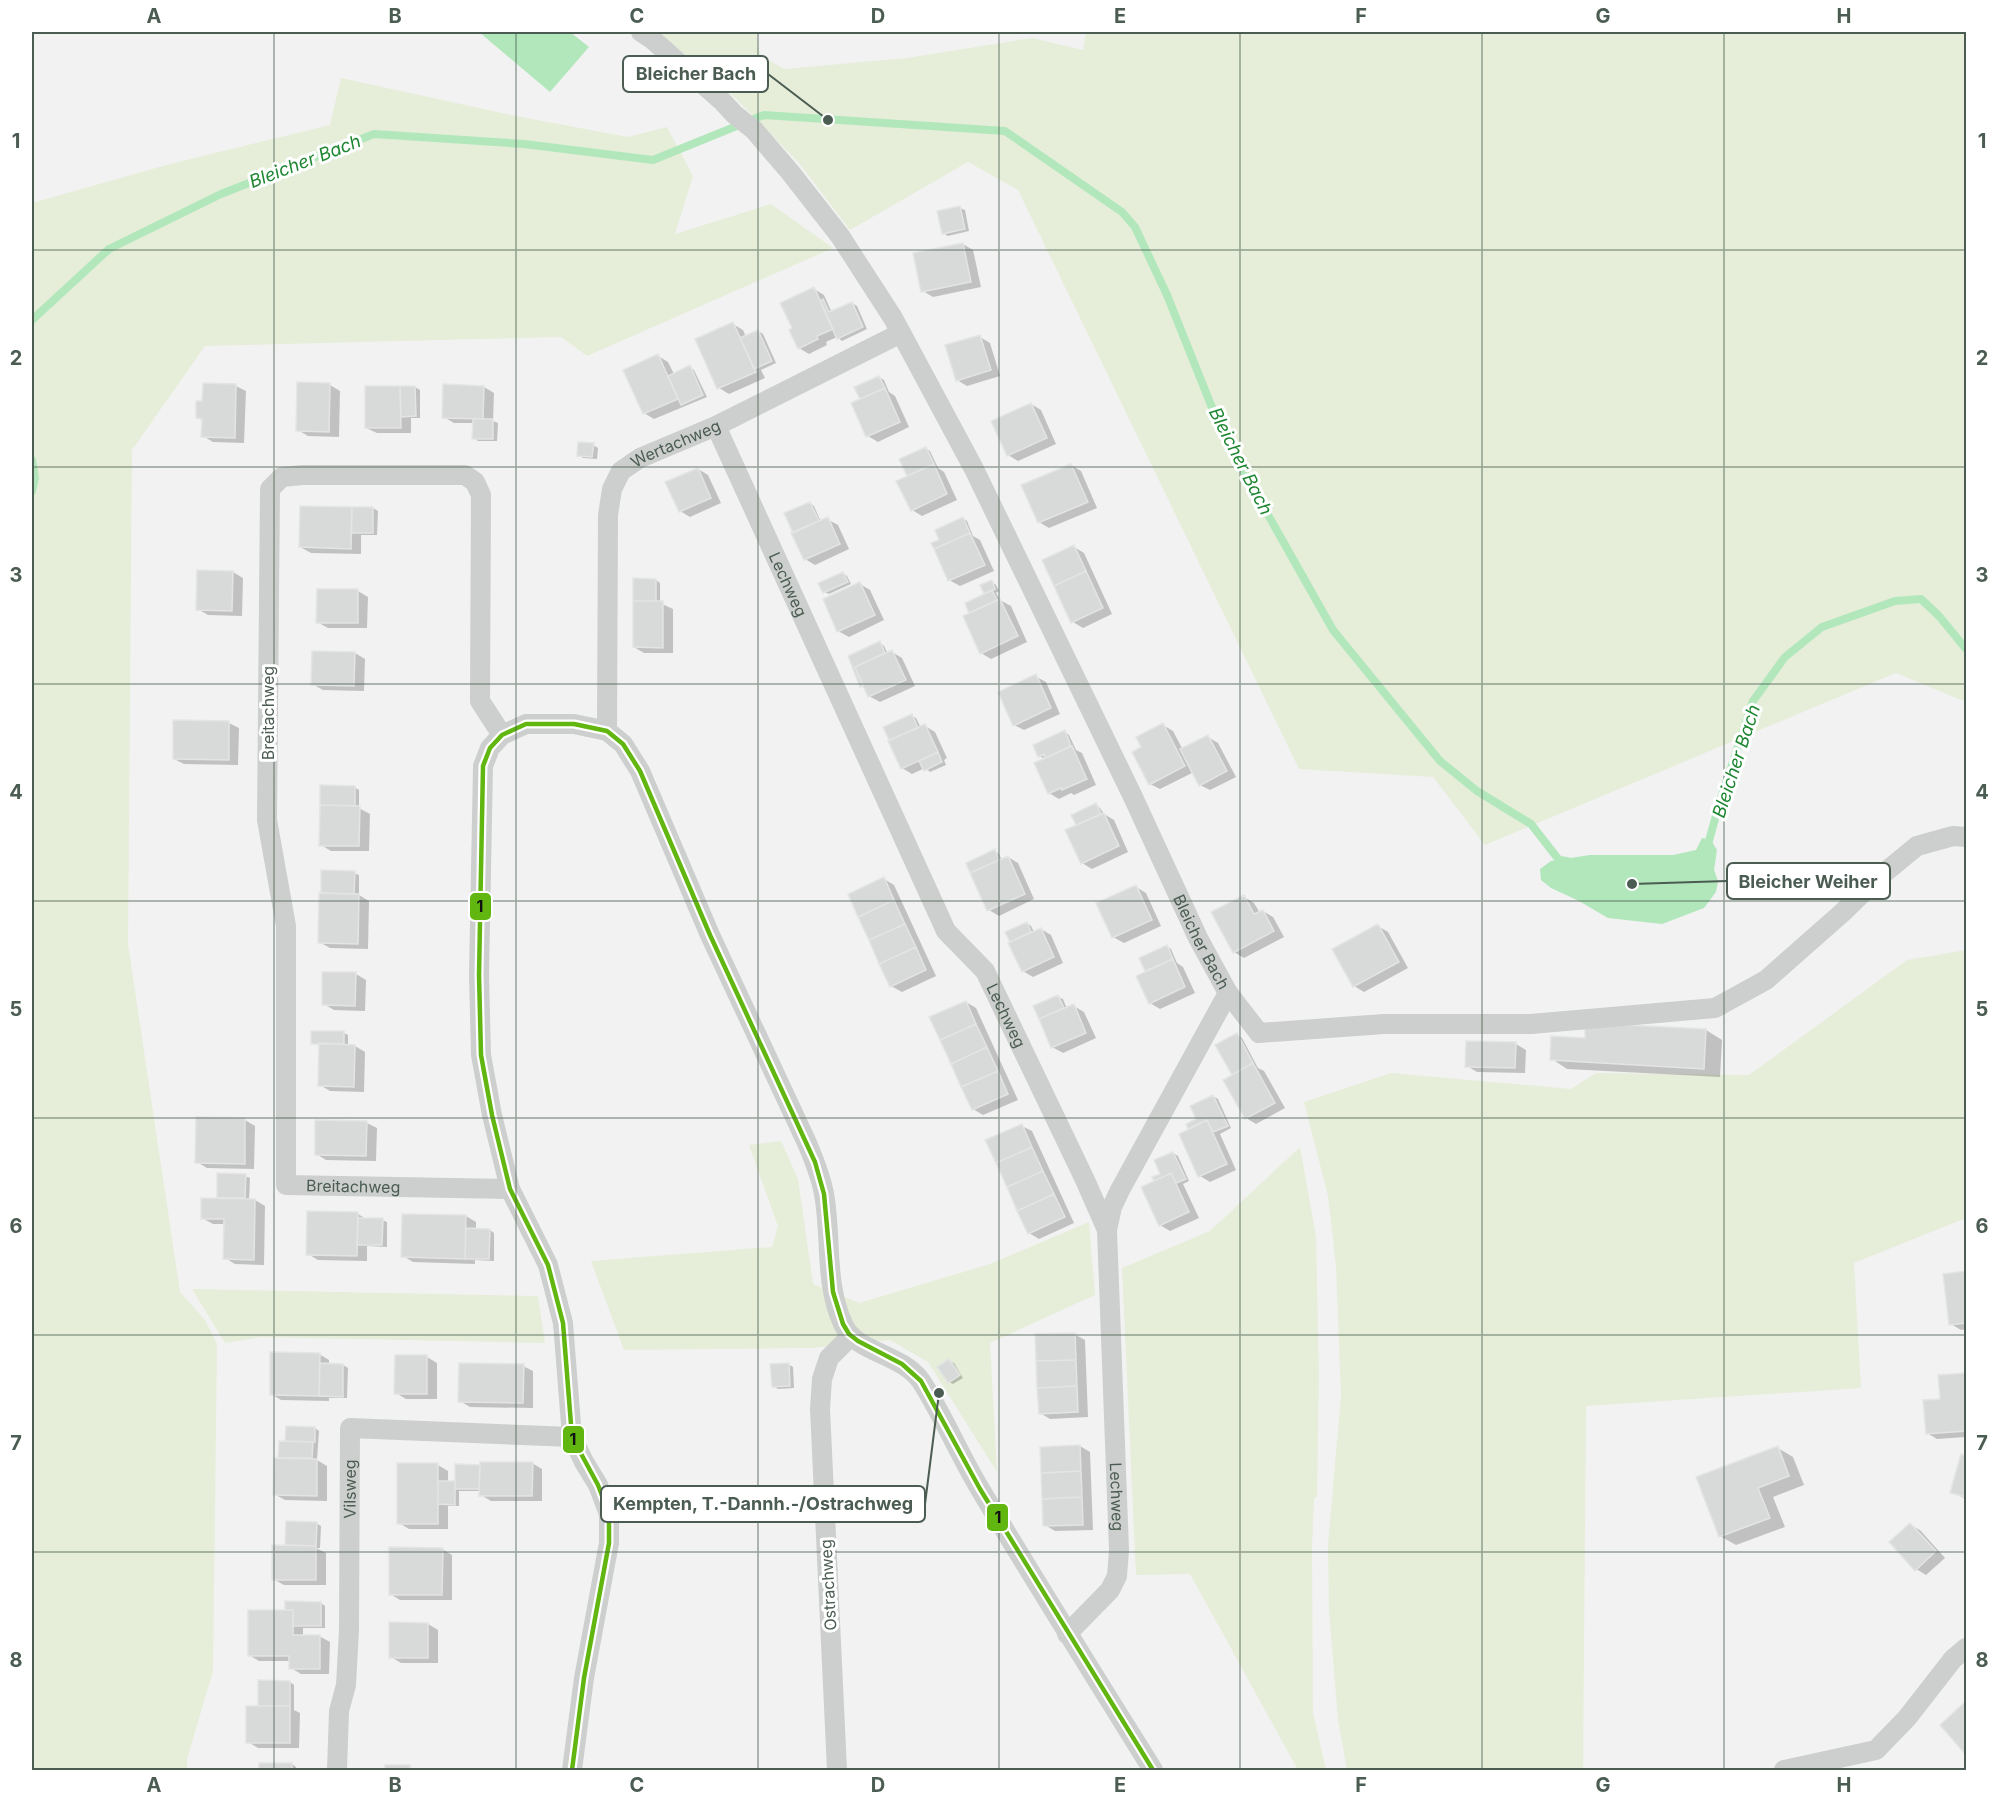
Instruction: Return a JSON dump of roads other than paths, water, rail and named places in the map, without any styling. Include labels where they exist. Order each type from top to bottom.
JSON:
[{"type":"street","name":"Bleicher Bach","points":[[641,32],[653,40],[754,130],[790,171],[840,236],[901,333],[974,469],[1133,797],[1198,938],[1228,993],[1120,1190],[1112,1207],[1107,1230]]},
{"type":"street","name":"Wertachweg","points":[[607,731],[608,515],[612,489],[621,471],[640,459],[716,426],[901,333]]},
{"type":"street","name":"Lechweg","points":[[716,426],[946,931],[985,971],[1107,1230],[1119,1550],[1117,1576],[1110,1590],[1067,1634]]},
{"type":"street","name":"Breitachweg","points":[[502,735],[480,701],[481,495],[475,482],[465,476],[302,475],[282,477],[270,489],[267,819],[286,926],[286,1185],[510,1189]]},
{"type":"street","points":[[572,1770],[584,1678],[609,1543],[609,1514],[598,1485],[572,1437],[563,1323],[548,1265],[510,1189],[492,1115],[481,1055],[479,975],[483,766],[490,748],[502,735],[526,724],[542,723],[574,724],[607,731],[623,744],[640,771],[710,935],[807,1143],[819,1174],[825,1195],[833,1299],[850,1336],[904,1364],[919,1379],[978,1486],[1067,1634],[1153,1770]]},
{"type":"street","points":[[1228,993],[1259,1033],[1384,1024],[1531,1024],[1715,1008],[1766,980],[1878,878],[1917,846],[1953,836],[1966,837]]},
{"type":"street","name":"Ostrachweg","points":[[837,1770],[820,1409],[822,1379],[829,1358],[850,1336]]},
{"type":"street","name":"Vilsweg","points":[[337,1770],[339,1711],[346,1685],[349,1630],[350,1428],[572,1437]]},
{"type":"street","points":[[1784,1770],[1876,1750],[1907,1718],[1953,1659],[1966,1648]]},
{"type":"waterway","name":"Bleicher Bach","points":[[32,320],[109,249],[221,194],[374,134],[524,144],[653,160],[764,115],[1005,131],[1122,212],[1135,227],[1167,295],[1223,435],[1333,630],[1440,761],[1477,791],[1531,824],[1559,860],[1567,861]]},
{"type":"waterway","name":"Bleicher Bach","points":[[32,460],[35,478],[32,491]]},
{"type":"waterway","name":"Bleicher Bach","points":[[1707,848],[1753,701],[1785,657],[1822,627],[1895,601],[1921,599],[1939,616],[1966,649]]},
{"type":"place","name":"Bleicher Bach","points":[[828,120]]},
{"type":"place","name":"Bleicher Weiher","points":[[1632,884]]},
{"type":"place","name":"Kempten, T.-Dannh.-/Ostrachweg","points":[[939,1393]]}]
